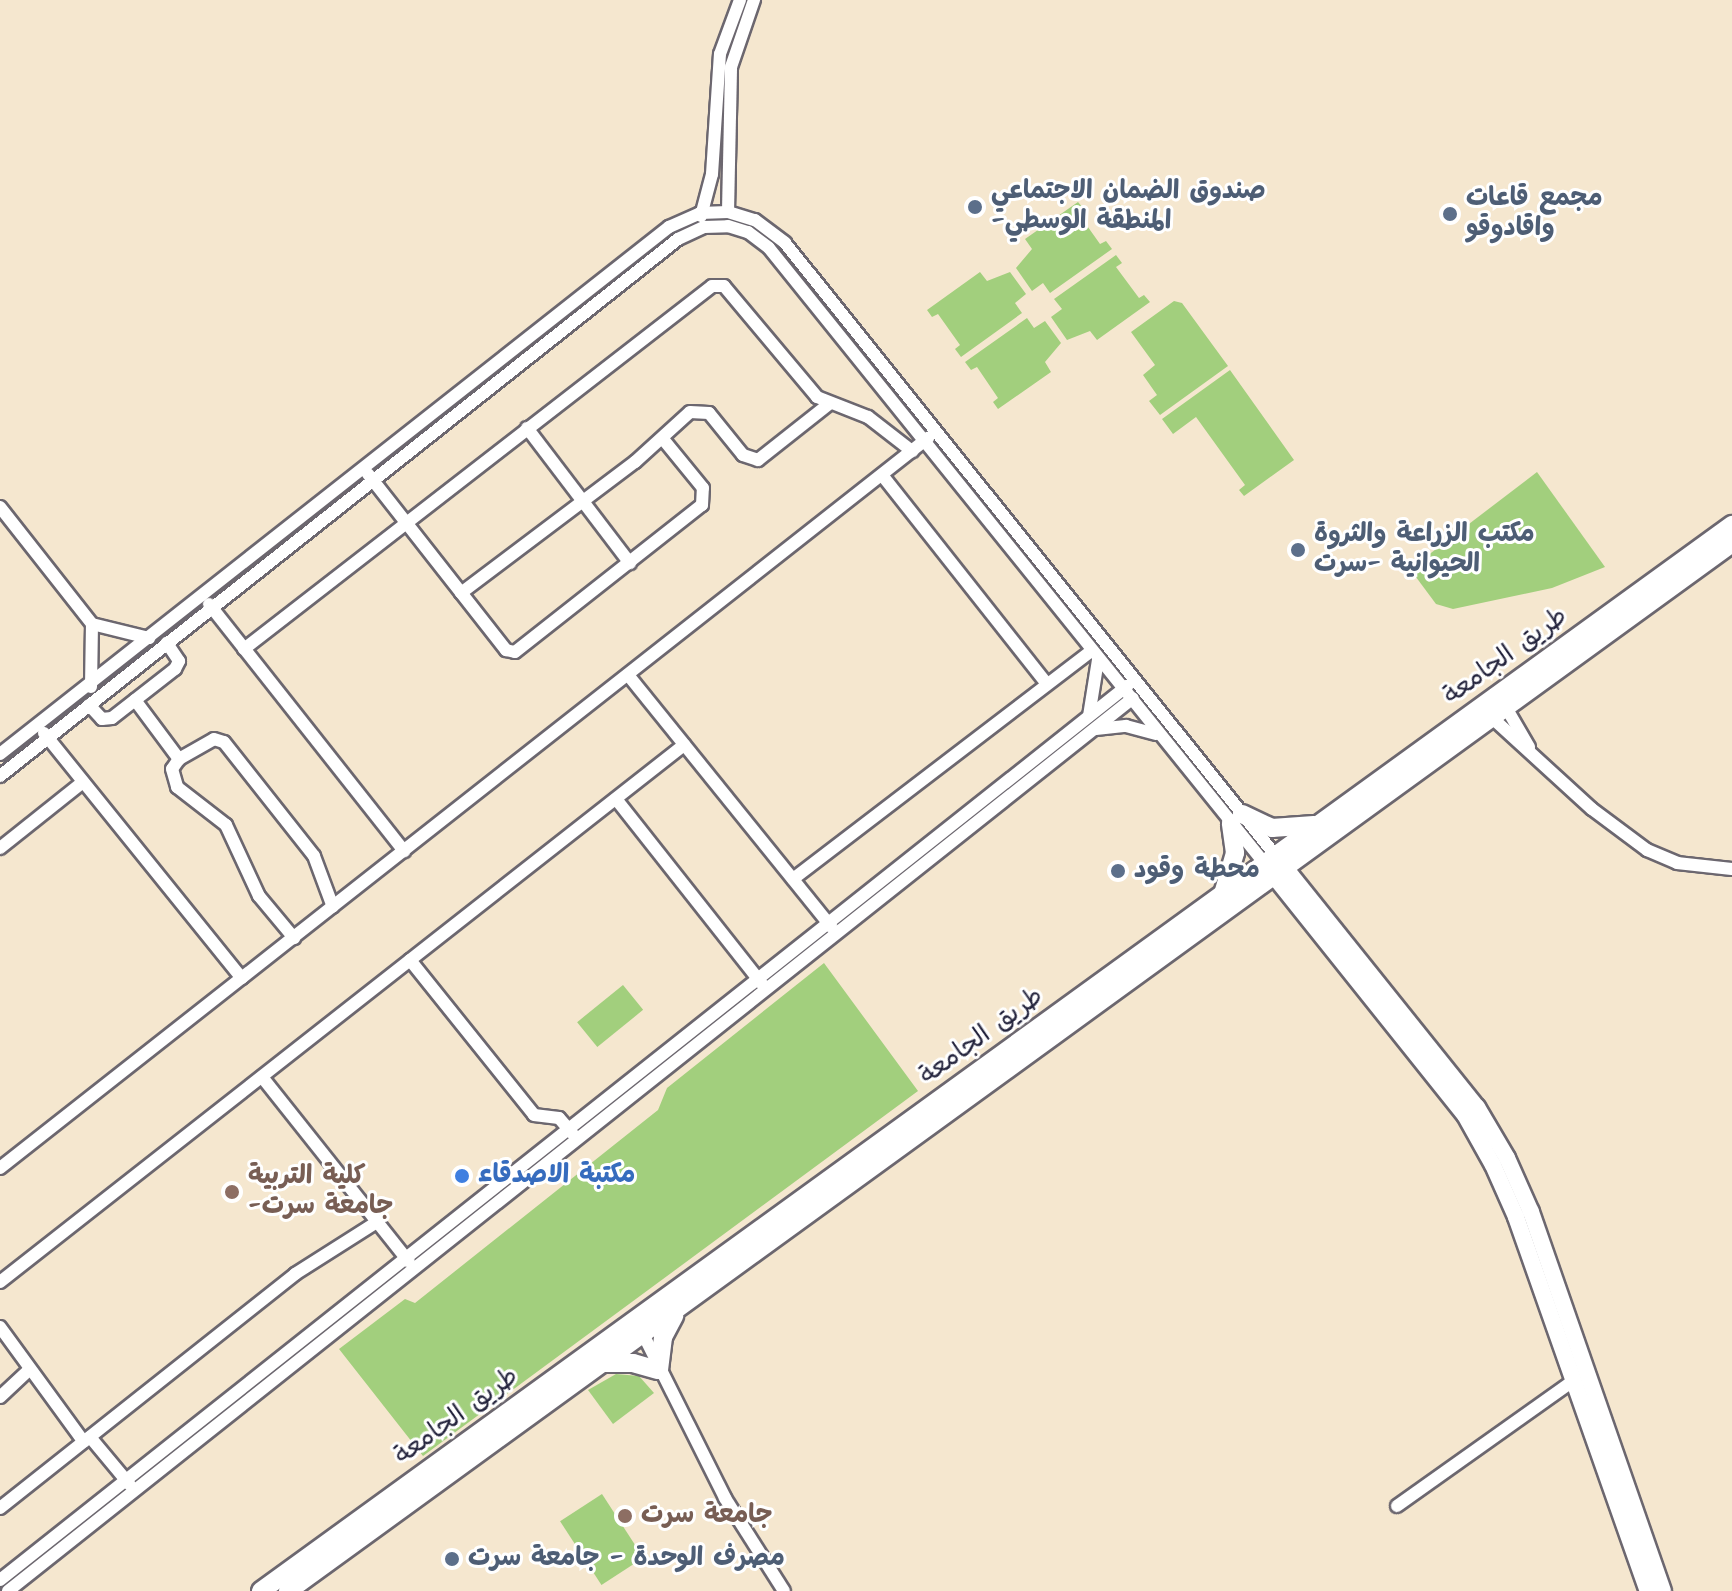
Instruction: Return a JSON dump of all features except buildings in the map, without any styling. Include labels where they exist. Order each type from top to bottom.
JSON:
[{"type":"highway","name":"طريق الجامعة","points":[[261,1591],[636,1330],[1494,706],[1732,525]]},
{"type":"highway","name":"طريق الجامعة","points":[[1145,961],[1223,895],[1275,866],[1320,824],[1732,543]]},
{"type":"highway","points":[[1223,895],[1234,865],[1236,818],[1272,828],[1320,824]]},
{"type":"highway","name":"طريق الجامعة","points":[[288,1591],[603,1363],[636,1330],[679,1308],[914,1128]]},
{"type":"highway","points":[[603,1363],[633,1363],[660,1373],[663,1337],[679,1308]]},
{"type":"main road","points":[[1275,866],[1465,1115],[1505,1191],[1648,1591]]},
{"type":"main road","points":[[1275,866],[1477,1107],[1507,1158],[1531,1212],[1663,1591]]},
{"type":"street","points":[[704,227],[700,213],[712,174],[720,54],[740,0]]},
{"type":"street","points":[[728,212],[731,67],[754,0]]},
{"type":"street","points":[[0,754],[669,227],[700,213],[728,212],[755,220],[785,243],[1094,656],[1131,691],[1158,735],[1236,818]]},
{"type":"street","points":[[748,232],[755,220]]},
{"type":"street","points":[[0,776],[678,239],[704,227],[748,232],[769,248],[929,437],[1275,866]]},
{"type":"street","points":[[244,649],[527,428],[719,284],[812,393],[829,404],[868,417],[912,451]]},
{"type":"street","points":[[461,593],[663,439],[690,412],[701,410],[743,455],[758,460],[829,404]]},
{"type":"street","points":[[527,428],[630,563]]},
{"type":"street","points":[[0,1168],[929,437]]},
{"type":"street","points":[[362,467],[506,650],[515,652],[630,563],[705,499],[703,488],[663,439]]},
{"type":"street","points":[[882,475],[1046,683]]},
{"type":"street","points":[[0,507],[92,624],[148,637],[163,646],[178,665],[107,719],[94,701],[88,684],[92,624]]},
{"type":"street","points":[[202,595],[404,851]]},
{"type":"street","points":[[793,879],[1046,683],[1094,656]]},
{"type":"street","points":[[1089,716],[1094,656]]},
{"type":"street","points":[[628,675],[832,928]]},
{"type":"street","points":[[0,1580],[130,1485],[573,1134],[832,928],[1089,716],[1131,691]]},
{"type":"street","points":[[832,928],[1093,729],[1131,691]]},
{"type":"street","points":[[135,700],[179,759]]},
{"type":"street","points":[[1494,706],[1536,760],[1647,850],[1699,868],[1732,869]]},
{"type":"street","points":[[37,724],[242,978]]},
{"type":"street","points":[[1093,729],[1126,726],[1158,735]]},
{"type":"street","points":[[294,938],[259,896],[226,825],[177,787],[172,769],[179,759],[214,739],[224,742],[314,856],[333,907]]},
{"type":"street","points":[[2,1278],[684,745]]},
{"type":"street","points":[[0,848],[83,782]]},
{"type":"street","points":[[616,799],[762,984]]},
{"type":"street","points":[[410,960],[534,1115],[559,1118],[573,1134]]},
{"type":"street","points":[[262,1077],[410,1263]]},
{"type":"street","points":[[0,1508],[295,1274],[377,1222]]},
{"type":"street","points":[[0,1327],[29,1370],[130,1485]]},
{"type":"street","points":[[636,1330],[725,1498],[784,1591]]},
{"type":"street","points":[[0,1397],[29,1370]]},
{"type":"street","points":[[1397,1506],[1574,1380]]},
{"type":"street","points":[[8,1591],[130,1485]]},
{"type":"green space","points":[[1078,202],[1084,209],[1078,213],[1100,244],[1106,241],[1112,249],[1050,293],[1043,283],[1032,291],[1016,268],[1032,249],[1025,239]]},
{"type":"green space","points":[[1116,255],[1122,263],[1116,267],[1139,298],[1144,295],[1150,302],[1097,340],[1090,331],[1067,340],[1051,317],[1062,309],[1054,299]]},
{"type":"green space","points":[[980,272],[987,281],[1010,272],[1026,294],[1015,303],[1022,313],[961,357],[955,349],[960,345],[938,314],[932,317],[927,310]]},
{"type":"green space","points":[[1174,301],[1182,303],[1228,366],[1160,415],[1149,401],[1157,395],[1143,375],[1155,365],[1131,332]]},
{"type":"green space","points":[[1027,318],[1034,328],[1045,321],[1061,343],[1045,362],[1051,372],[998,409],[993,402],[998,398],[977,367],[971,370],[965,362]]},
{"type":"green space","points":[[1230,370],[1294,460],[1244,496],[1239,490],[1245,485],[1196,417],[1173,434],[1162,419]]},
{"type":"green space","points":[[1537,472],[1605,567],[1552,588],[1453,609],[1436,604],[1410,569]]},
{"type":"green space","points":[[824,963],[918,1091],[423,1456],[339,1349],[405,1299],[415,1303],[658,1110],[667,1088]]},
{"type":"green space","points":[[623,985],[643,1010],[597,1047],[577,1022]]},
{"type":"green space","points":[[616,1374],[639,1376],[654,1393],[613,1424],[588,1390]]},
{"type":"green space","points":[[602,1494],[643,1558],[601,1585],[560,1521]]},
{"type":"place","name":"صندوق الضمان الاجتماعي -المنطقة الوسطي","points":[[975,207]]},
{"type":"place","name":"مجمع قاعات واقادوقو","points":[[1450,214]]},
{"type":"place","name":"مكتب الزراعة والثروة الحيوانية -سرت","points":[[1298,550]]},
{"type":"place","name":"محطة وقود","points":[[1118,871]]},
{"type":"place","name":"مكتبة الاصدقاء","points":[[462,1176]]},
{"type":"place","name":"كلية التربية -جامعة سرت","points":[[232,1192]]},
{"type":"place","name":"جامعة سرت","points":[[625,1516]]},
{"type":"place","name":"مصرف الوحدة - جامعة سرت","points":[[452,1559]]}]
